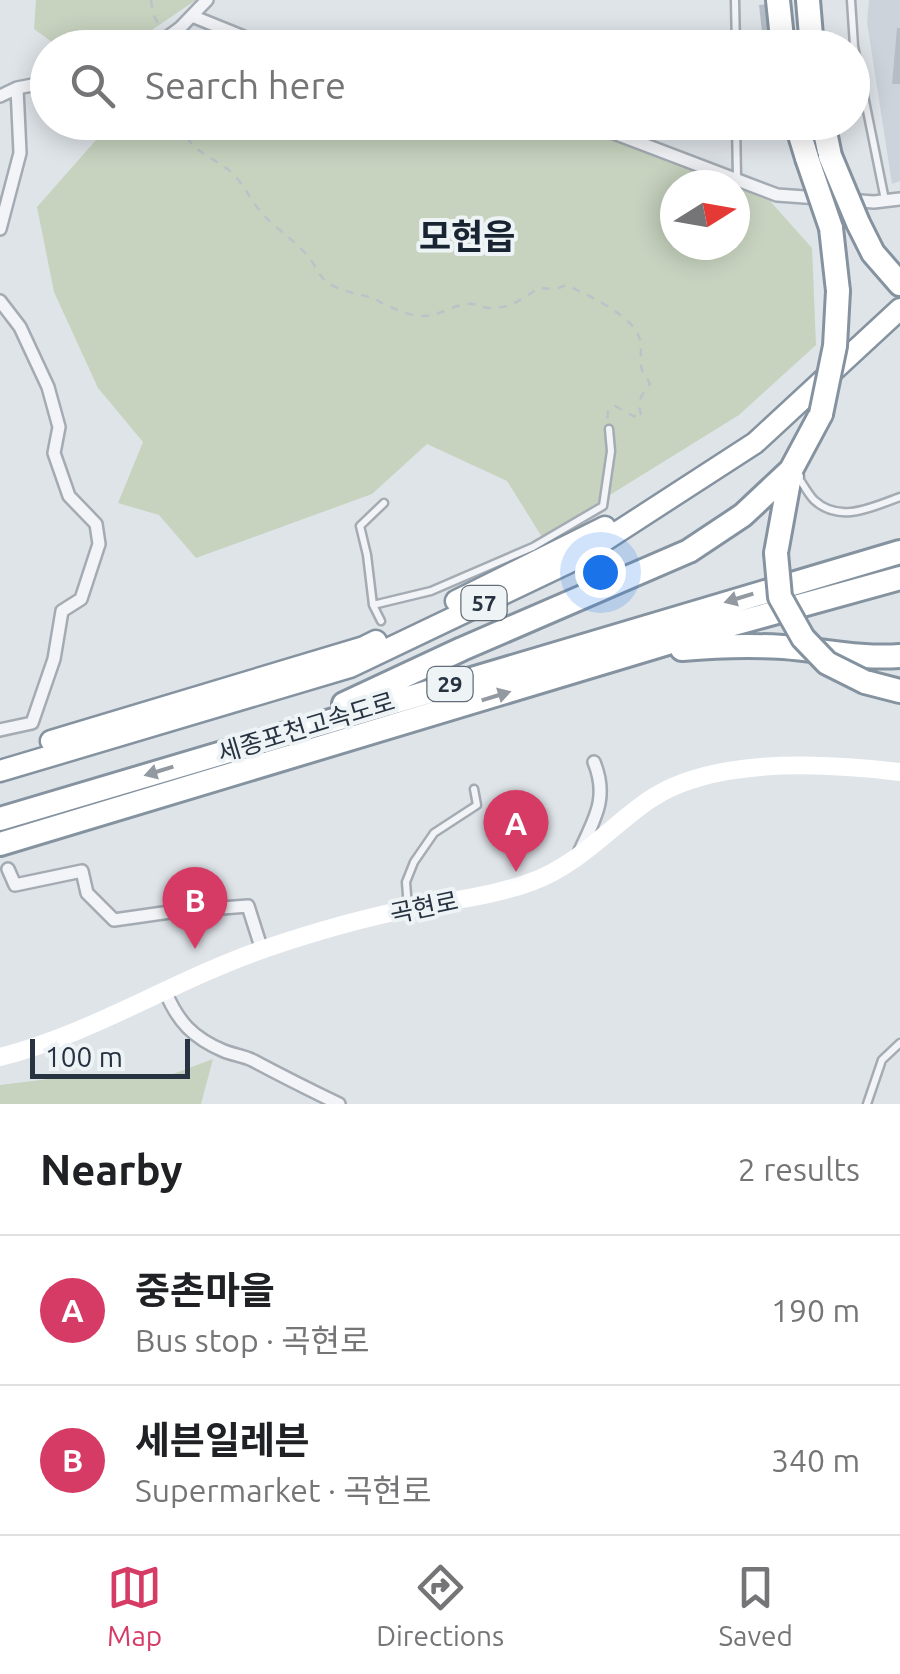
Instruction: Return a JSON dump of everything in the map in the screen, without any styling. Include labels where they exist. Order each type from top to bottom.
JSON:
[{"type":"highway","points":[[778,0],[782,30]]},
{"type":"highway","points":[[808,0],[810,30]]},
{"type":"highway","points":[[807,140],[873,253],[900,284]]},
{"type":"highway","points":[[820,140],[818,157],[838,290],[834,346],[821,414],[797,460],[776,553],[780,597],[803,638],[827,663],[865,682],[900,691]]},
{"type":"highway","name":"57","points":[[0,756],[364,647],[620,520],[744,436],[900,295]]},
{"type":"highway","name":"57","points":[[0,771],[350,667],[576,559],[755,442],[900,309]]},
{"type":"highway","points":[[274,737],[462,648],[689,551],[743,515],[797,460]]},
{"type":"highway","name":"세종포천고속도로","points":[[0,819],[900,552]]},
{"type":"highway","name":"세종포천고속도로","points":[[0,844],[716,629],[900,578]]},
{"type":"highway","points":[[590,667],[676,649],[727,645],[900,656]]},
{"type":"main road","name":"곡현로","points":[[0,1057],[45,1044],[262,950],[324,930],[532,882],[556,872],[650,799],[698,776],[732,769],[814,766],[900,772]]},
{"type":"street","points":[[176,30],[207,0]]},
{"type":"street","points":[[192,16],[226,30]]},
{"type":"street","points":[[0,96],[30,85]]},
{"type":"street","points":[[0,230],[20,152],[17,88]]},
{"type":"street","points":[[632,140],[711,170]]},
{"type":"street","points":[[750,185],[777,195],[900,199]]},
{"type":"street","points":[[0,301],[20,327],[48,387],[58,427],[54,453],[69,496],[96,524],[100,544],[82,600],[62,611],[54,659],[32,723],[0,730]]},
{"type":"street","points":[[577,857],[599,805],[602,782],[594,762]]},
{"type":"street","points":[[8,869],[15,885],[82,872],[87,894],[114,920],[248,906],[262,950]]},
{"type":"street","points":[[165,991],[174,1014],[196,1036],[252,1059],[339,1104]]},
{"type":"lane","points":[[735,0],[736,30]]},
{"type":"lane","points":[[851,0],[853,30]]},
{"type":"lane","points":[[870,125],[885,200]]},
{"type":"lane","points":[[736,140],[737,170]]},
{"type":"lane","points":[[373,605],[431,591],[533,548],[604,506],[611,451],[609,429]]},
{"type":"lane","points":[[797,460],[800,480],[814,500],[834,512],[853,513],[900,497]]},
{"type":"lane","points":[[381,621],[373,605],[368,555],[360,526],[384,503]]},
{"type":"lane","points":[[408,909],[406,882],[414,862],[434,833],[477,805],[474,790]]},
{"type":"lane","points":[[867,1104],[882,1060],[900,1043]]},
{"type":"path","points":[[151,0],[153,14],[162,30]]},
{"type":"path","points":[[189,140],[230,170],[264,216],[299,246],[320,276],[353,294],[426,316],[470,303],[490,308],[514,304],[538,288],[566,285],[628,320],[637,330],[641,367],[650,384],[640,397],[642,417],[616,406],[608,411],[609,429]]},
{"type":"shaded area","points":[[869,0],[900,0],[900,181],[892,184],[870,30]]},
{"type":"green space","points":[[36,0],[196,0],[152,30],[34,29]]},
{"type":"green space","points":[[96,140],[615,140],[696,170],[660,170],[660,260],[750,260],[750,192],[770,201],[812,248],[816,345],[739,415],[542,537],[507,481],[427,444],[372,494],[196,558],[159,515],[118,503],[143,442],[98,388],[54,292],[37,207]]},
{"type":"green space","points":[[213,1059],[201,1104],[0,1104],[0,1085],[65,1077],[165,1077]]},
{"type":"building","points":[[785,2],[789,29],[762,30],[759,5]]},
{"type":"building","points":[[897,28],[900,84],[892,84]]},
{"type":"place","name":"중촌마을","points":[[516,872]]},
{"type":"place","name":"세븐일레븐","points":[[195,949]]},
{"type":"district","name":"모현읍","points":[[467,237]]}]
